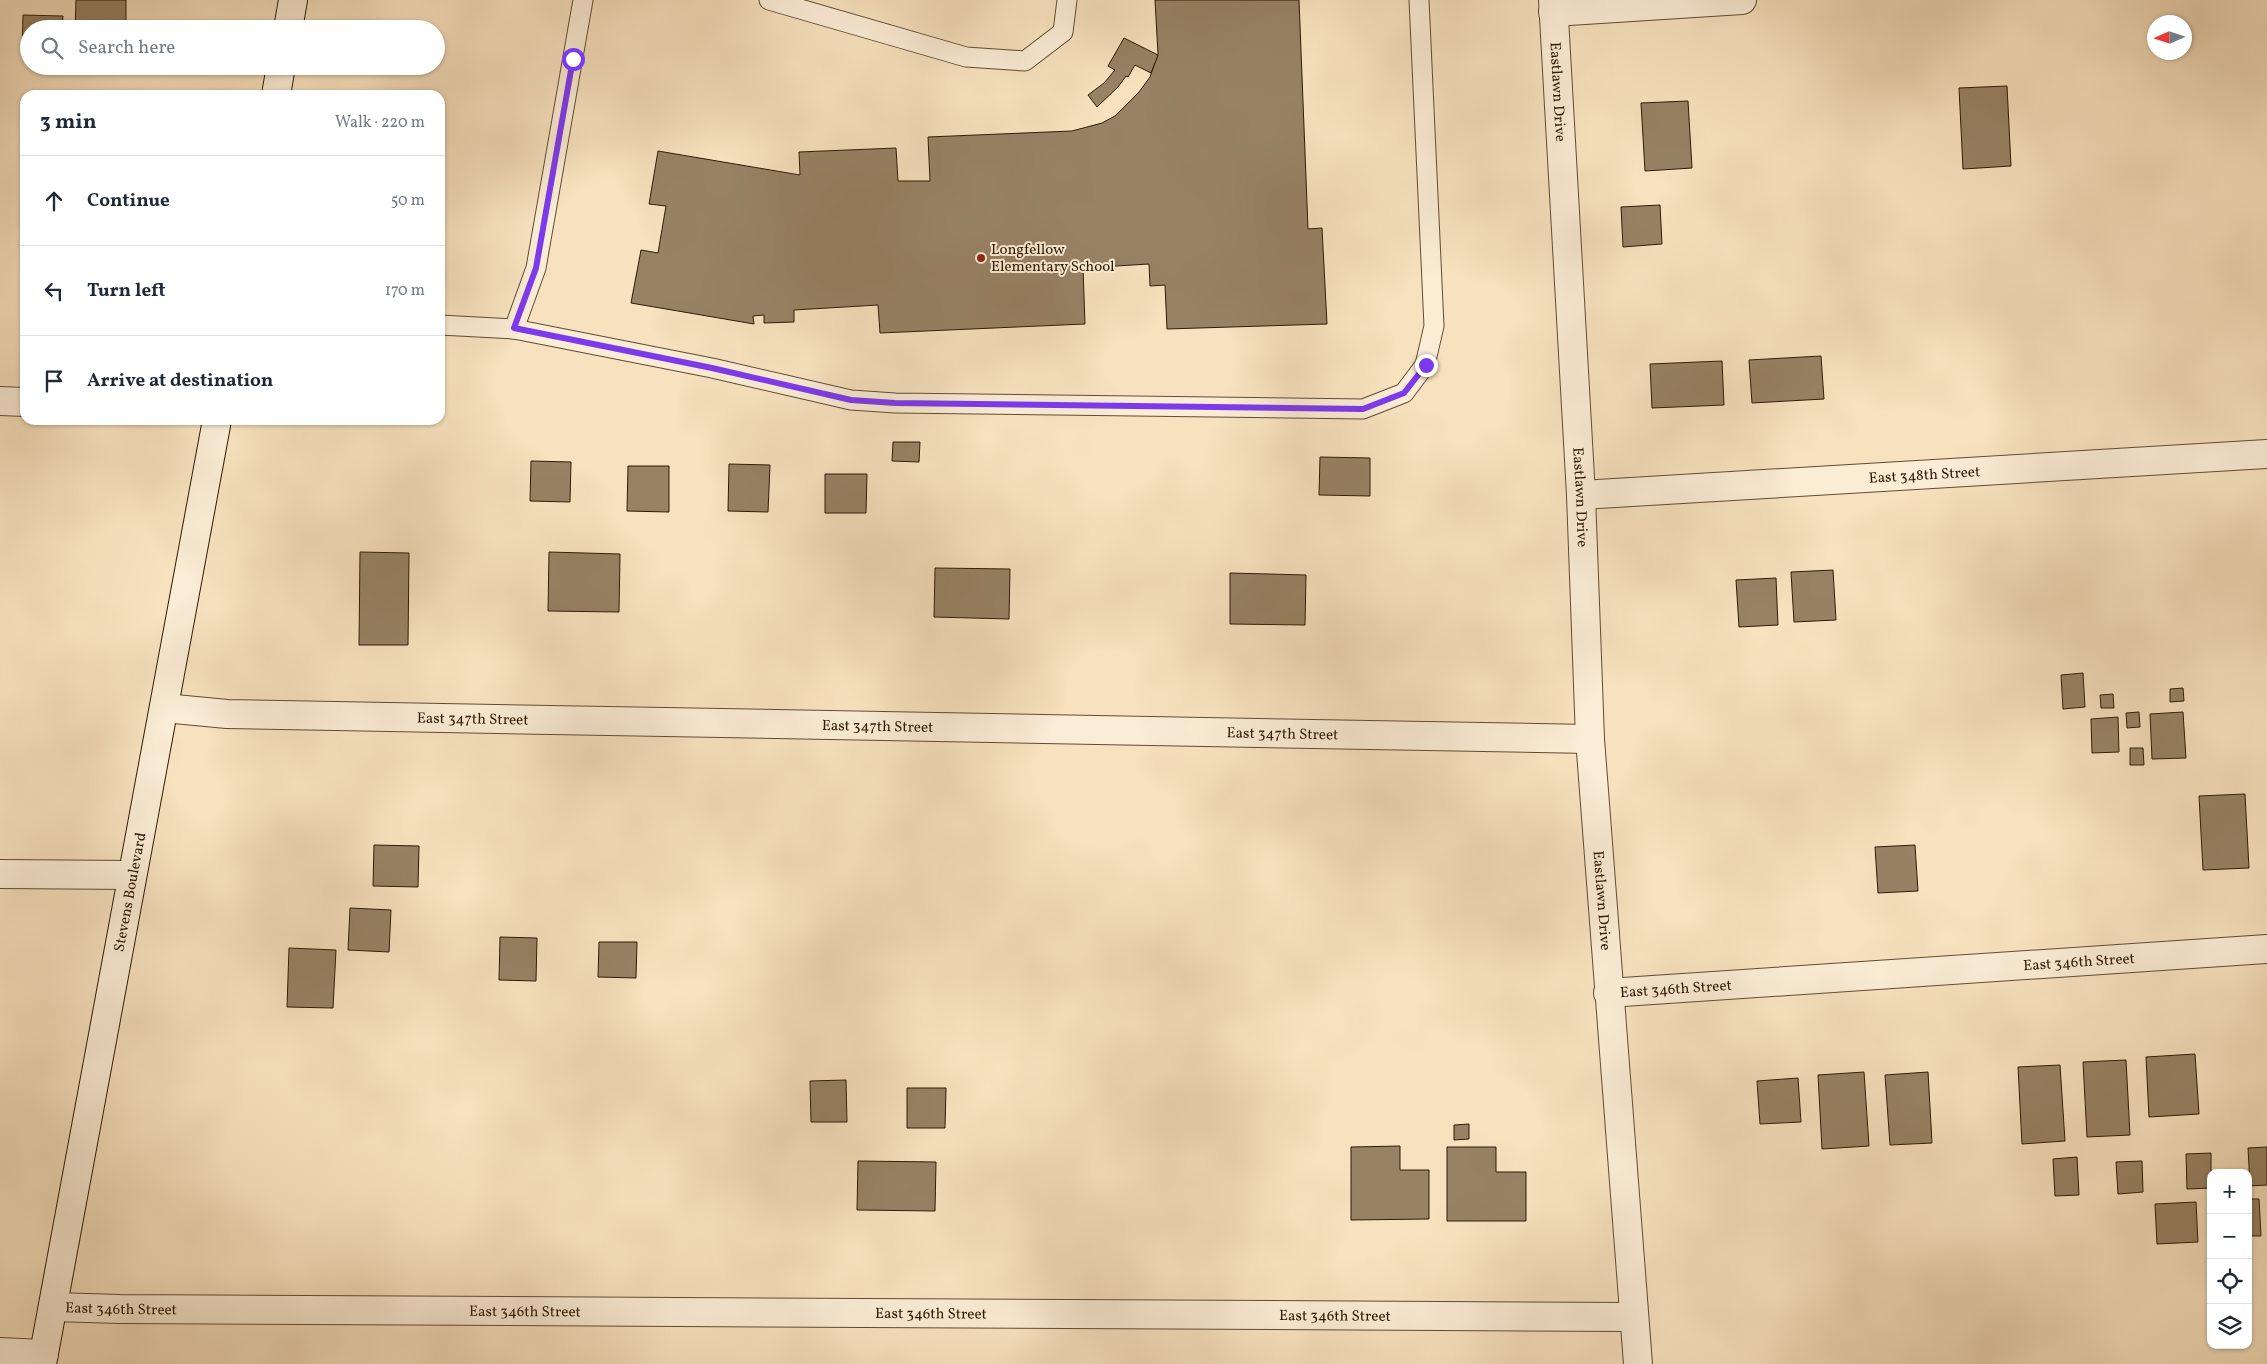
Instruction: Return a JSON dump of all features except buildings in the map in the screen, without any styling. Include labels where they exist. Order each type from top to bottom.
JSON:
[{"type":"street","points":[[290,20],[293,0]]},
{"type":"street","points":[[1553,6],[1742,0]]},
{"type":"street","name":"Eastlawn Drive","points":[[1553,6],[1581,495],[1590,739],[1608,993]]},
{"type":"street","points":[[277,90],[279,75]]},
{"type":"street","points":[[0,402],[20,402]]},
{"type":"street","name":"Stevens Boulevard","points":[[43,1359],[216,425]]},
{"type":"street","name":"East 348th Street","points":[[1581,495],[2267,454]]},
{"type":"street","name":"East 347th Street","points":[[164,708],[227,714],[1590,739]]},
{"type":"street","points":[[0,874],[132,875]]},
{"type":"street","name":"East 346th Street","points":[[53,1307],[120,1310],[1633,1317],[1608,993],[2267,948]]},
{"type":"street","points":[[1633,1317],[1638,1364]]},
{"type":"street","points":[[0,1352],[43,1359]]},
{"type":"lane","points":[[514,328],[536,268],[583,0]]},
{"type":"lane","points":[[769,0],[966,57],[1025,61],[1063,32],[1067,0]]},
{"type":"lane","points":[[445,325],[514,328],[712,368],[851,400],[895,403],[1363,409],[1404,393],[1426,365],[1434,326],[1419,0]]},
{"type":"place","name":"Longfellow Elementary School","points":[[981,258]]},
{"type":"route","points":[[573,59],[552,189],[536,268],[514,328],[712,368],[808,392],[851,400],[895,403],[1363,409],[1404,393],[1426,365]]}]
